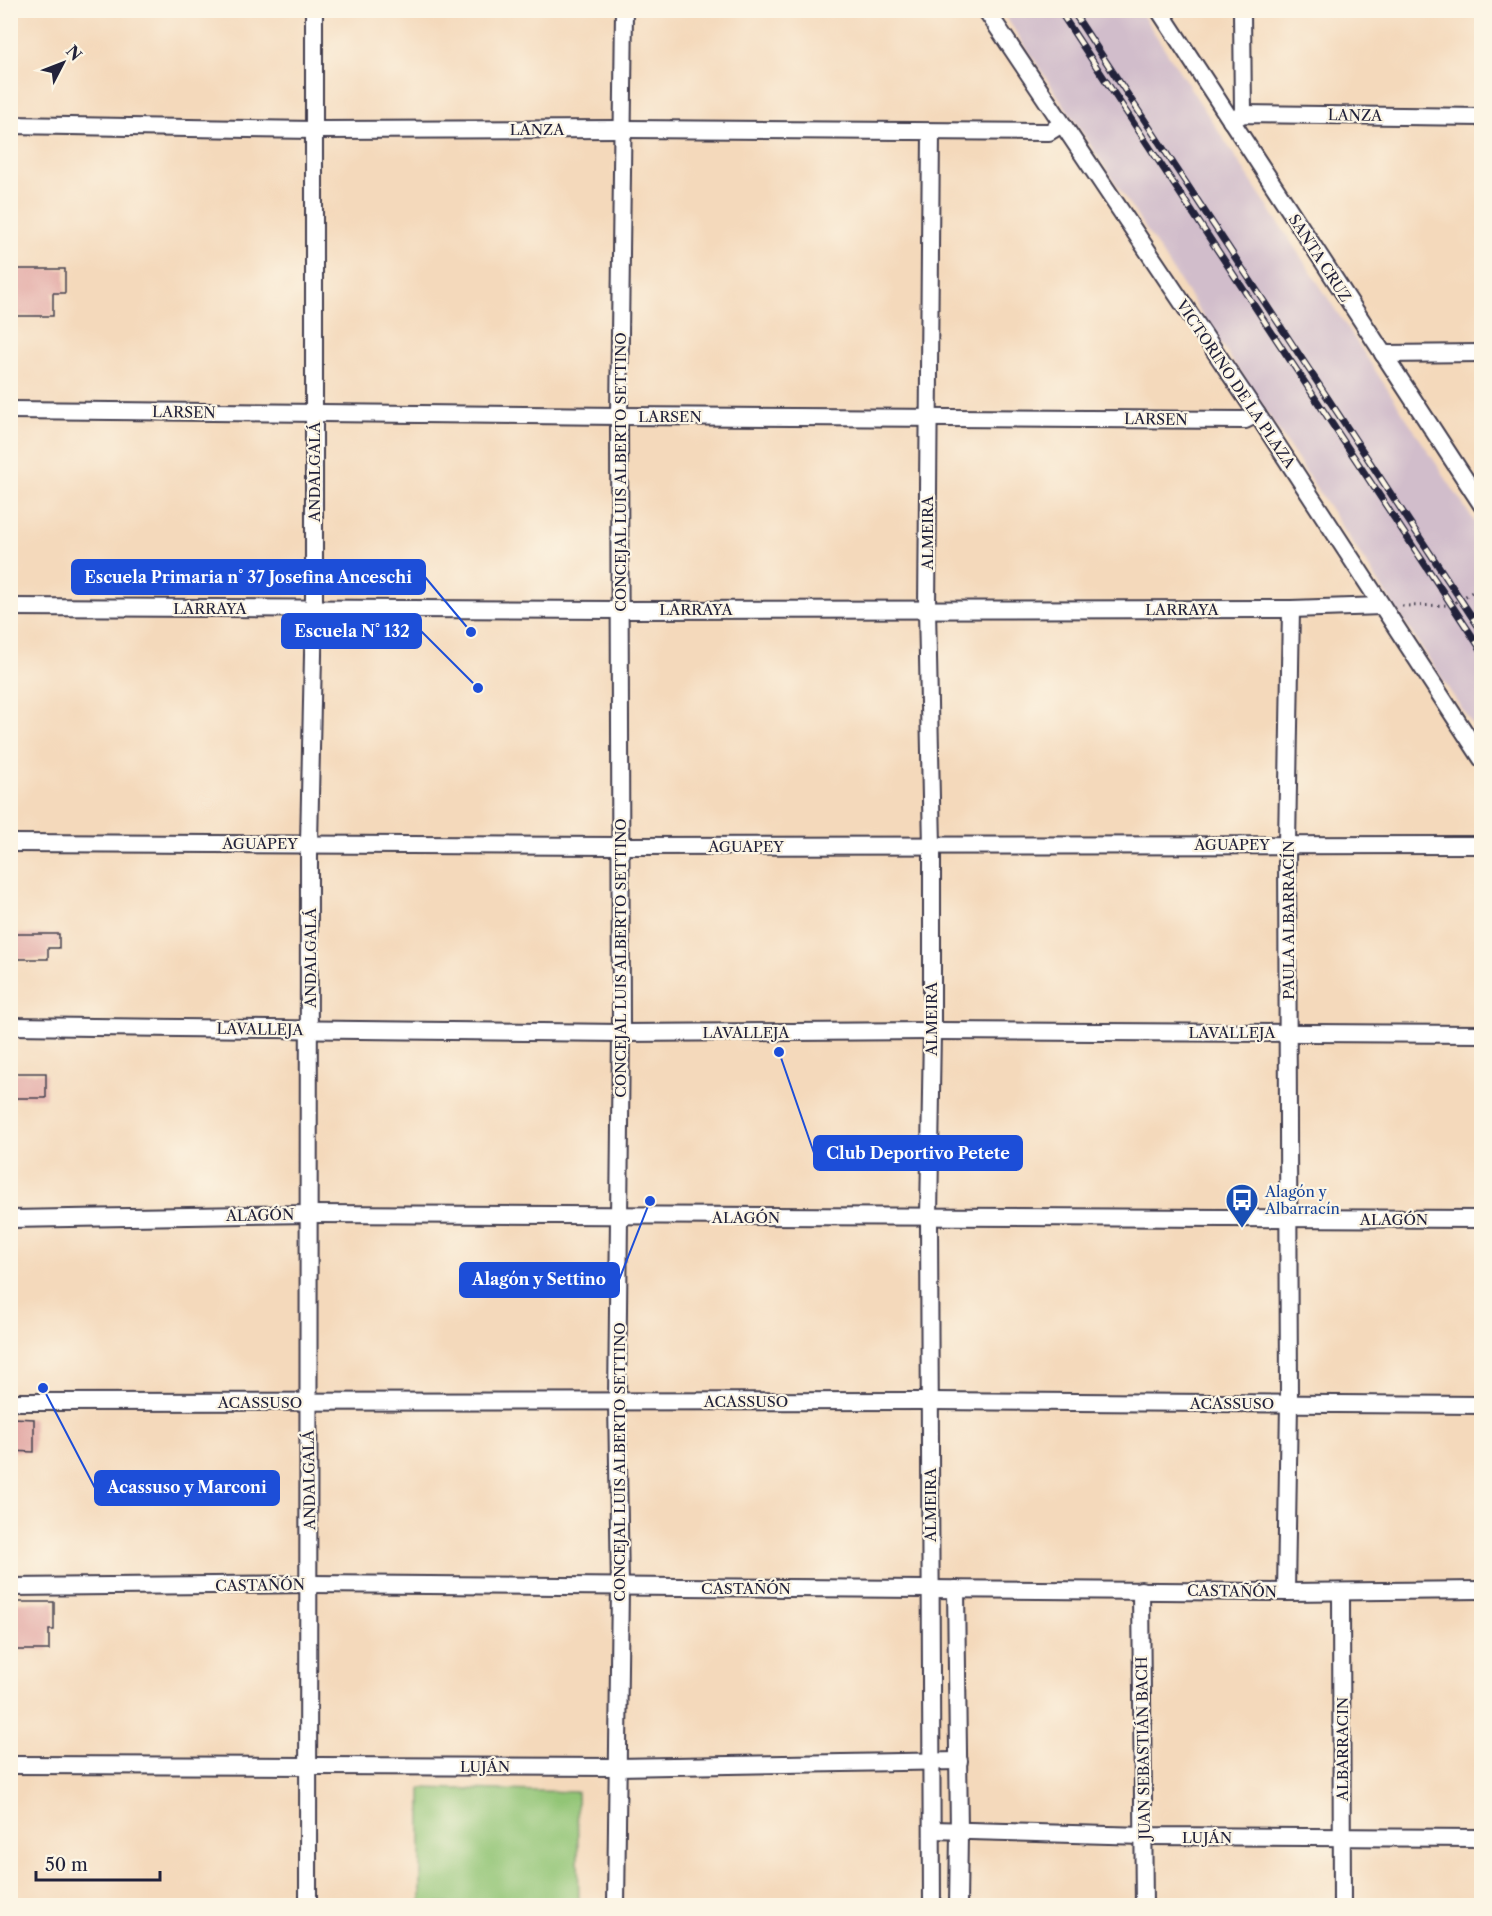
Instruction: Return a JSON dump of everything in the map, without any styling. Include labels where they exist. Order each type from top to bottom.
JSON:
[{"type":"street","name":"ANDALGALÁ","points":[[308,1905],[310,1765],[309,843],[314,608],[314,10]]},
{"type":"street","name":"CONCEJAL LUIS ALBERTO SETTINO","points":[[616,1905],[620,1587],[617,1402],[621,1033],[619,416],[624,10]]},
{"type":"street","name":"VICTORINO DE LA PLAZA","points":[[986,10],[1257,414],[1482,759]]},
{"type":"street","name":"SANTA CRUZ","points":[[1159,10],[1237,118],[1383,354],[1482,505]]},
{"type":"street","points":[[1237,118],[1242,10]]},
{"type":"street","name":"LANZA","points":[[1237,118],[1482,117]]},
{"type":"street","name":"LANZA","points":[[10,125],[315,130],[624,129],[1048,132],[1062,124]]},
{"type":"street","name":"ALMEIRA","points":[[931,132],[927,609],[932,846],[929,1218],[932,1905]]},
{"type":"street","points":[[1383,354],[1482,353]]},
{"type":"street","name":"LARSEN","points":[[10,410],[1245,420],[1257,414]]},
{"type":"street","name":"LARRAYA","points":[[10,607],[620,610],[1291,609],[1382,606]]},
{"type":"street","name":"PAULA ALBARRACÍN","points":[[1286,1592],[1289,1403],[1287,843],[1291,609]]},
{"type":"street","name":"AGUAPEY","points":[[10,843],[620,846],[1482,844]]},
{"type":"street","name":"LAVALLEJA","points":[[10,1026],[621,1033],[932,1031],[1482,1034]]},
{"type":"street","name":"ALAGÓN","points":[[10,1219],[310,1214],[1482,1219]]},
{"type":"street","name":"ACASSUSO","points":[[10,1402],[929,1401],[1482,1405]]},
{"type":"street","name":"CASTAÑÓN","points":[[10,1587],[310,1584],[1286,1592],[1482,1590]]},
{"type":"street","points":[[956,1589],[960,1832],[958,1905]]},
{"type":"street","name":"JUAN SEBASTIÁN BACH","points":[[1142,1590],[1144,1905]]},
{"type":"street","name":"ALBARRACIN","points":[[1341,1592],[1342,1905]]},
{"type":"street","name":"LUJÁN","points":[[10,1765],[617,1767],[959,1761]]},
{"type":"street","name":"LUJÁN","points":[[933,1830],[1145,1836],[1482,1838]]},
{"type":"path","points":[[1382,606],[1451,605],[1482,586]]},
{"type":"shaded area","points":[[1002,11],[1140,11],[1481,532],[1481,738]]},
{"type":"green space","points":[[421,1788],[577,1792],[579,1905],[421,1904]]},
{"type":"building","points":[[13,269],[65,269],[65,293],[53,293],[53,316],[14,316]]},
{"type":"building","points":[[10,934],[59,934],[59,948],[48,948],[48,959],[10,959]]},
{"type":"building","points":[[10,1073],[46,1073],[46,1098],[10,1098]]},
{"type":"building","points":[[13,1418],[34,1419],[34,1452],[10,1451],[10,1421]]},
{"type":"building","points":[[11,1602],[54,1602],[54,1630],[49,1630],[49,1650],[11,1650]]},
{"type":"railway","points":[[1059,10],[1482,651]]},
{"type":"railway","points":[[1072,10],[1482,632]]},
{"type":"place","name":"Escuela Primaria n° 37 Josefina Anceschi","points":[[471,632]]},
{"type":"place","name":"Escuela N° 132","points":[[478,688]]},
{"type":"place","name":"Club Deportivo Petete","points":[[779,1052]]},
{"type":"place","name":"Alagón y Settino","points":[[650,1201]]},
{"type":"place","name":"Alagón y Albarracín","points":[[1242,1229]]},
{"type":"place","name":"Acassuso y Marconi","points":[[43,1388]]}]
